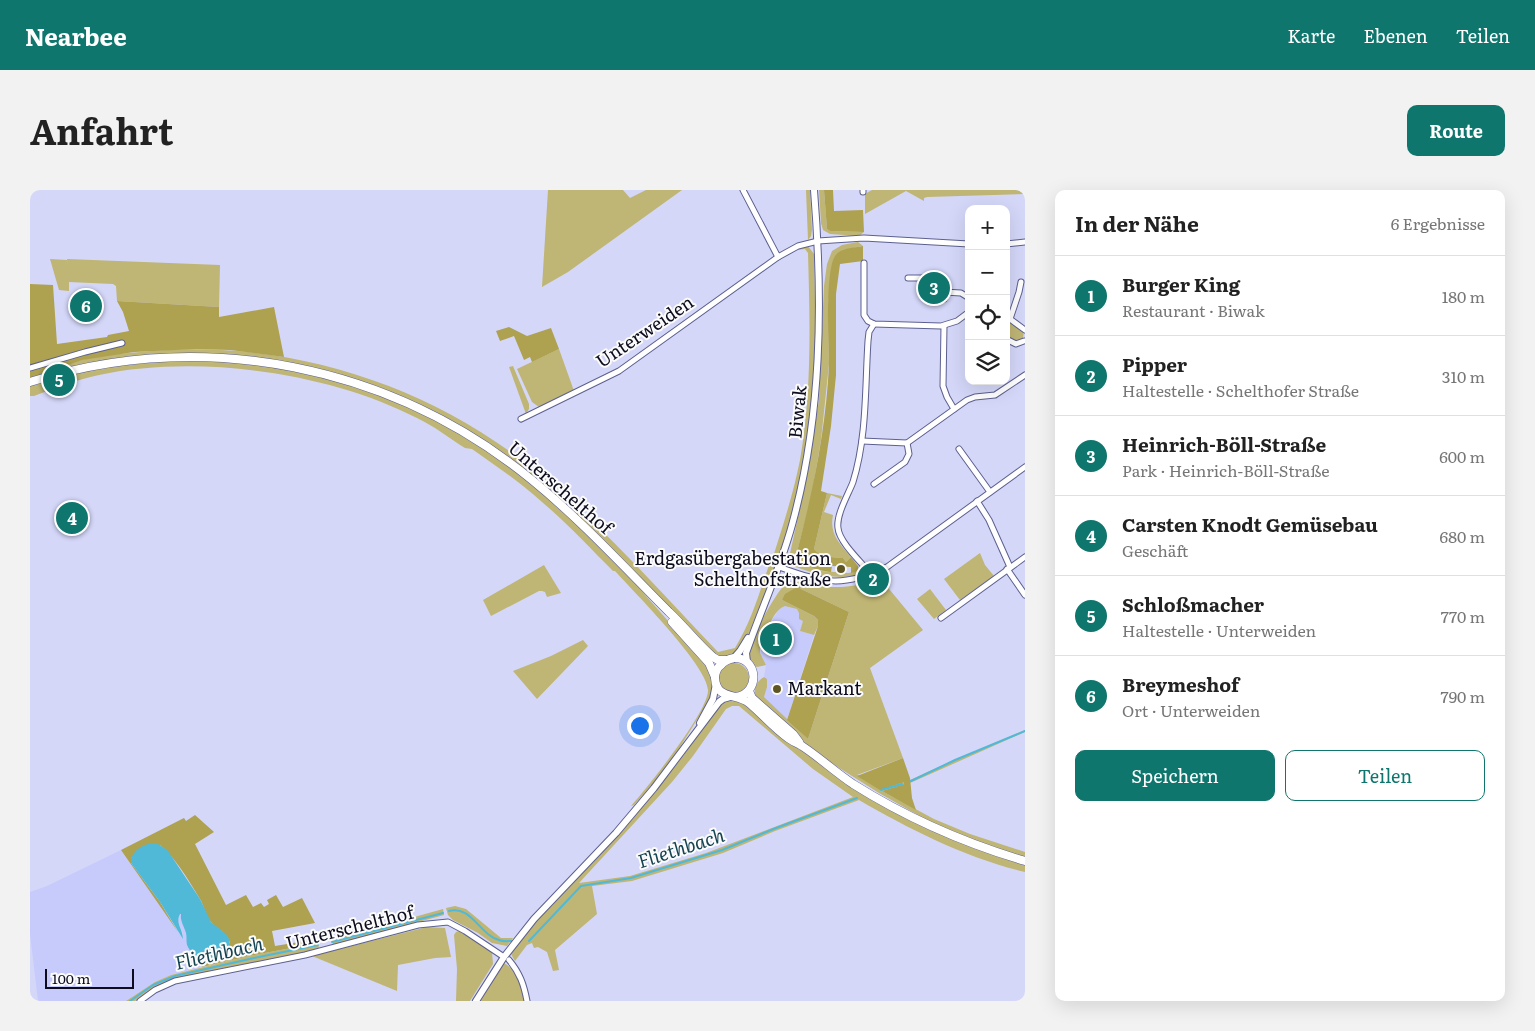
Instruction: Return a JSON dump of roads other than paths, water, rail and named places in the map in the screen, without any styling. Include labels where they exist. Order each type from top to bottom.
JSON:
[{"type":"main road","name":"Unterschelthof","points":[[30,382],[58,374],[129,361],[159,358],[213,357],[288,366],[326,374],[370,387],[434,414],[506,459],[534,481],[597,539],[713,657],[718,660],[730,660]]},
{"type":"main road","name":"Unterschelthof","points":[[644,588],[666,616],[709,663],[716,680]]},
{"type":"main road","points":[[733,697],[741,696],[750,690],[754,680],[754,674],[747,662],[740,659],[730,660],[719,667],[716,680],[722,692],[733,697],[746,700],[789,738],[851,782],[910,816],[957,838],[1025,861]]},
{"type":"main road","points":[[750,690],[752,698],[793,734],[802,746]]},
{"type":"street","points":[[743,190],[778,258]]},
{"type":"street","name":"Biwak","points":[[747,662],[746,653],[779,567],[801,491],[815,409],[819,323],[818,241],[814,190]]},
{"type":"street","name":"Unterweiden","points":[[521,419],[619,371],[778,258],[798,246],[818,241],[864,238],[965,244]]},
{"type":"street","points":[[1010,244],[1025,242]]},
{"type":"street","points":[[864,263],[864,315],[868,321],[874,324],[933,327],[944,326],[958,321],[965,315]]},
{"type":"street","points":[[908,278],[925,278],[943,278],[944,299],[926,298],[925,278]]},
{"type":"street","points":[[1010,314],[1021,282]]},
{"type":"street","points":[[944,292],[961,293],[965,296]]},
{"type":"street","points":[[1010,320],[1025,330]]},
{"type":"street","points":[[871,574],[843,541],[838,529],[838,520],[858,463],[862,441],[869,332],[874,324]]},
{"type":"street","points":[[944,326],[943,386],[954,409]]},
{"type":"street","points":[[1008,340],[1016,344],[1025,340]]},
{"type":"street","points":[[30,368],[122,343]]},
{"type":"street","points":[[862,441],[907,443],[971,397],[995,395],[1025,375]]},
{"type":"street","points":[[874,484],[905,462],[909,454],[907,443]]},
{"type":"street","points":[[959,449],[990,492]]},
{"type":"street","points":[[779,567],[825,581],[848,580],[871,574],[887,567],[1025,467]]},
{"type":"street","points":[[977,501],[989,520],[1009,568],[1025,595]]},
{"type":"street","points":[[941,618],[1025,556]]},
{"type":"street","name":"Biwak","points":[[730,660],[740,651],[754,629]]},
{"type":"street","points":[[692,738],[712,699],[716,680]]},
{"type":"street","points":[[476,1001],[534,919],[616,833],[654,788],[720,702],[723,699],[733,697]]},
{"type":"street","name":"Unterschelthof","points":[[140,1001],[155,990],[175,981],[305,955],[418,925],[448,922],[507,958],[520,974],[527,1001]]},
{"type":"water","points":[[155,843],[168,851],[200,899],[211,922],[226,934],[229,939],[230,945],[220,954],[208,958],[195,955],[190,951],[181,914],[178,920],[183,939],[160,902],[131,863],[131,858],[138,849],[147,844]]},
{"type":"waterway","name":"Fliethbach","points":[[911,781],[955,760],[1025,731]]},
{"type":"waterway","name":"Fliethbach","points":[[881,790],[902,784]]},
{"type":"waterway","name":"Fliethbach","points":[[529,941],[581,886],[631,878],[722,850],[857,798]]},
{"type":"waterway","name":"Fliethbach","points":[[449,911],[457,910],[463,912],[492,937],[502,941],[512,941]]},
{"type":"waterway","name":"Fliethbach","points":[[332,942],[443,913]]},
{"type":"waterway","name":"Fliethbach","points":[[130,1001],[153,985],[175,976],[318,945]]},
{"type":"place","name":"Heinrich-Böll-Straße","points":[[934,288]]},
{"type":"place","name":"Breymeshof","points":[[86,306]]},
{"type":"place","name":"Schloßmacher","points":[[59,380]]},
{"type":"place","name":"Carsten Knodt Gemüsebau","points":[[72,518]]},
{"type":"place","name":"Erdgasübergabestation Schelthofstraße","points":[[841,569]]},
{"type":"place","name":"Pipper","points":[[873,579]]},
{"type":"place","name":"Burger King","points":[[776,639]]},
{"type":"place","name":"Markant","points":[[777,689]]}]
